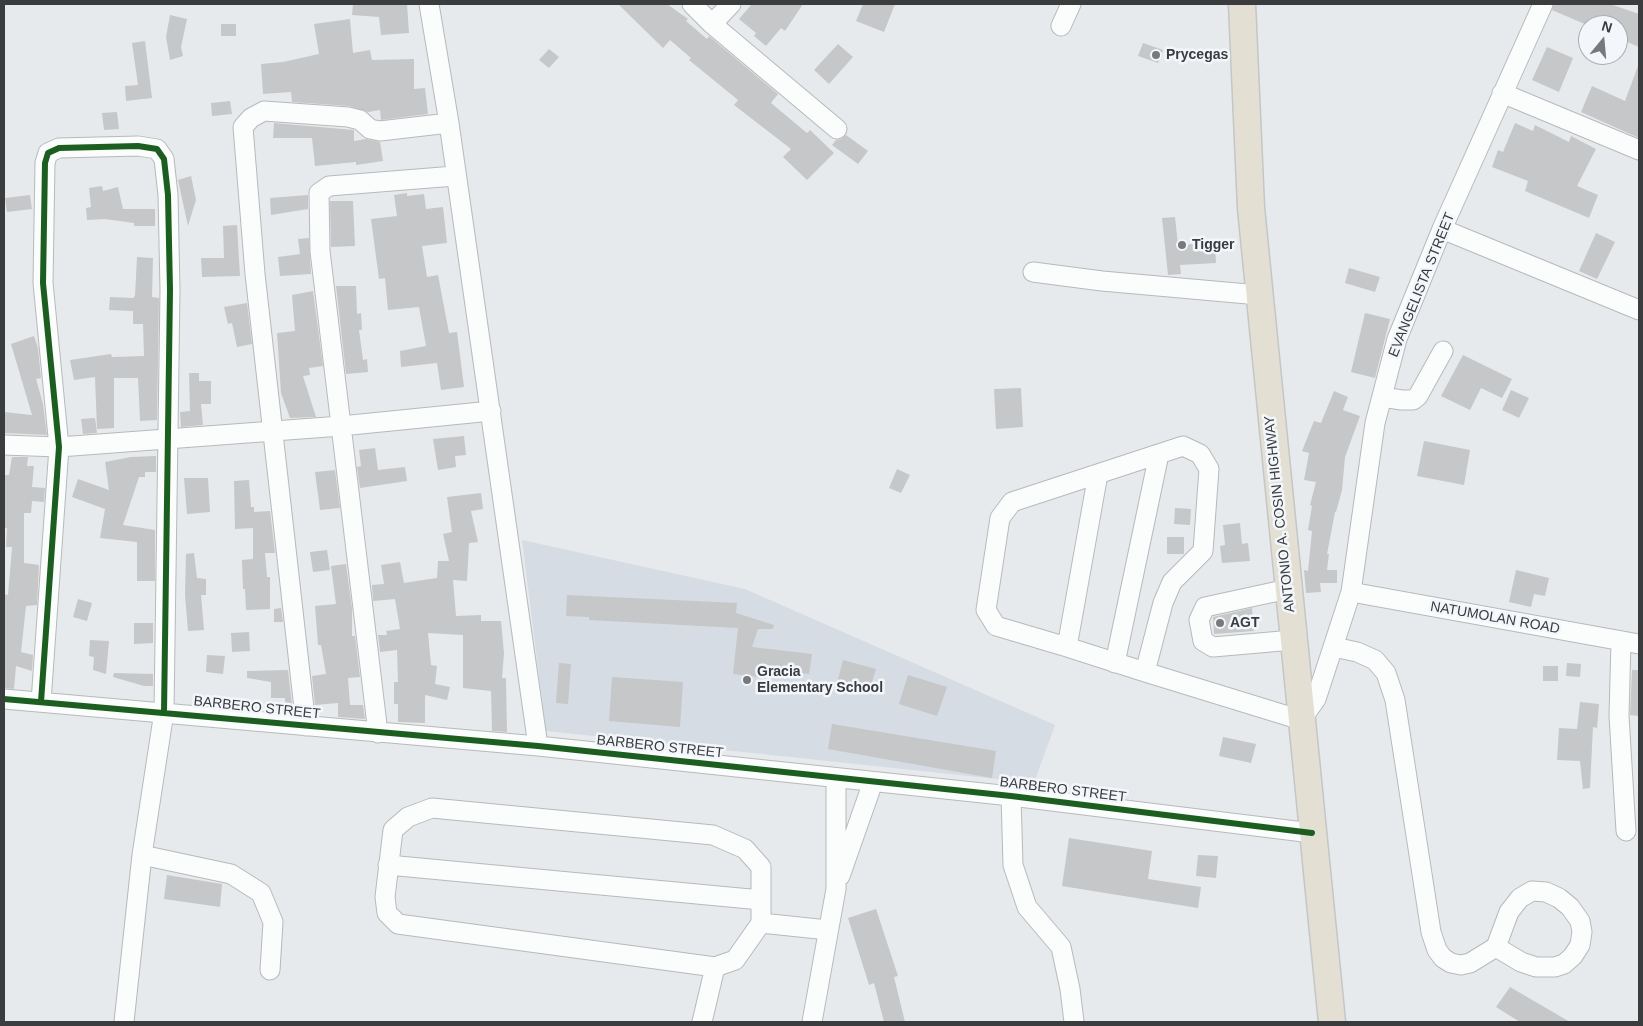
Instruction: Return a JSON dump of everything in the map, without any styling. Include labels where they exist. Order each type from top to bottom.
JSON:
[{"type":"highway","name":"ANTONIO A. COSIN HIGHWAY","points":[[1242,4],[1251,208],[1332,1022]]},
{"type":"street","points":[[429,4],[449,123],[455,176],[491,411],[538,746]]},
{"type":"street","points":[[692,4],[712,24],[838,129]]},
{"type":"street","points":[[712,24],[731,4]]},
{"type":"street","points":[[1061,26],[1071,4]]},
{"type":"street","name":"EVANGELISTA STREET","points":[[1301,720],[1316,699],[1351,592],[1375,423],[1397,340],[1442,229],[1542,4]]},
{"type":"street","points":[[1502,93],[1639,150]]},
{"type":"street","points":[[306,726],[255,274],[243,127],[251,118],[264,111],[348,116],[360,120],[370,129],[380,131],[449,123]]},
{"type":"street","points":[[41,702],[59,447],[43,283],[45,163],[48,153],[59,148],[138,146],[157,150],[164,159],[168,195],[170,290],[164,712],[142,855],[124,1022]]},
{"type":"street","points":[[378,733],[320,251],[319,193],[329,186],[455,176]]},
{"type":"street","points":[[1442,229],[1639,310]]},
{"type":"street","points":[[1033,272],[1102,281],[1259,295]]},
{"type":"street","points":[[1382,397],[1413,400],[1418,396],[1443,351]]},
{"type":"street","points":[[4,445],[59,447],[341,426],[491,411]]},
{"type":"street","points":[[1145,672],[1163,603],[1172,582],[1203,551],[1208,469],[1200,454],[1183,446],[1012,502],[1000,518],[986,610],[996,626],[1067,647],[1145,672],[1301,720]]},
{"type":"street","points":[[1115,662],[1159,454]]},
{"type":"street","points":[[1067,647],[1098,474]]},
{"type":"street","points":[[1288,589],[1205,607],[1199,620],[1203,641],[1213,646],[1293,640]]},
{"type":"street","name":"NATUMOLAN ROAD","points":[[1351,592],[1630,642]]},
{"type":"street","points":[[1626,831],[1619,716],[1630,642]]},
{"type":"street","points":[[1334,647],[1357,652],[1375,660],[1386,673],[1395,700],[1431,932],[1437,950],[1451,964],[1461,965],[1470,963],[1496,947],[1509,912],[1520,898],[1532,891],[1546,892],[1559,898],[1570,906],[1580,921],[1582,932],[1580,945],[1574,956],[1564,964],[1555,967],[1536,967],[1521,962],[1496,947]]},
{"type":"street","name":"BARBERO STREET","points":[[4,699],[538,746],[1011,796],[1312,833]]},
{"type":"street","points":[[836,779],[836,889]]},
{"type":"street","points":[[812,1022],[836,889],[873,782]]},
{"type":"street","points":[[1011,796],[1013,865],[1027,907],[1061,948],[1070,989],[1074,1022]]},
{"type":"street","points":[[432,808],[713,835],[745,849],[761,867],[761,923],[735,960],[715,967],[398,924],[387,913],[385,897],[388,865],[393,830],[408,817],[432,808]]},
{"type":"street","points":[[142,855],[231,874],[260,893],[273,922],[270,970]]},
{"type":"street","points":[[388,865],[761,900]]},
{"type":"street","points":[[761,923],[828,930]]},
{"type":"street","points":[[702,1022],[715,967]]},
{"type":"shaded area","name":"Gracia Elementary School","points":[[522,540],[745,589],[1055,725],[1034,783],[546,731]]},
{"type":"building","points":[[353,4],[407,4],[409,33],[381,35],[379,17],[352,15]]},
{"type":"building","points":[[618,4],[667,4],[688,19],[686,21],[707,39],[709,36],[778,94],[771,103],[807,133],[810,130],[834,153],[807,180],[783,157],[791,149],[734,105],[738,100],[689,60],[691,58],[670,40],[663,48]]},
{"type":"building","points":[[752,4],[803,4],[785,31],[781,28],[766,46],[754,36],[756,33],[739,19]]},
{"type":"building","points":[[863,4],[895,4],[884,32],[856,21]]},
{"type":"building","points":[[1554,4],[1610,4],[1639,14],[1639,47],[1628,42],[1628,15],[1578,15],[1578,21],[1552,10]]},
{"type":"building","points":[[170,15],[187,19],[181,47],[183,56],[170,60],[166,37]]},
{"type":"building","points":[[350,19],[353,53],[370,50],[372,60],[414,59],[414,89],[425,88],[428,114],[381,120],[380,110],[368,112],[349,106],[292,102],[291,92],[263,94],[261,64],[283,62],[319,54],[314,24]]},
{"type":"building","points":[[221,24],[236,24],[236,36],[221,36]]},
{"type":"building","points":[[145,41],[152,98],[126,101],[125,86],[138,85],[132,43]]},
{"type":"building","points":[[1143,43],[1163,50],[1158,63],[1138,56]]},
{"type":"building","points":[[838,44],[853,57],[829,84],[814,70]]},
{"type":"building","points":[[1547,47],[1573,58],[1559,92],[1532,80]]},
{"type":"building","points":[[549,49],[559,57],[549,68],[539,60]]},
{"type":"building","points":[[1638,66],[1639,138],[1581,112],[1592,86],[1625,101]]},
{"type":"building","points":[[230,101],[232,114],[212,116],[211,103]]},
{"type":"building","points":[[117,112],[119,129],[104,130],[102,113]]},
{"type":"building","points":[[274,123],[354,130],[354,141],[366,139],[380,142],[383,161],[356,165],[356,162],[315,166],[312,138],[273,138]]},
{"type":"building","points":[[1515,123],[1533,131],[1535,125],[1569,142],[1571,136],[1596,149],[1577,186],[1598,195],[1589,218],[1525,191],[1528,181],[1492,167],[1498,150],[1503,152]]},
{"type":"building","points":[[846,135],[868,151],[858,164],[832,145],[836,140]]},
{"type":"building","points":[[191,176],[196,200],[188,226],[178,180]]},
{"type":"building","points":[[102,186],[103,191],[118,187],[123,209],[155,209],[155,226],[134,226],[134,223],[105,219],[87,220],[86,208],[91,207],[89,188]]},
{"type":"building","points":[[407,193],[407,196],[424,194],[426,209],[443,207],[447,243],[422,246],[427,277],[438,275],[449,333],[457,332],[464,387],[441,390],[437,363],[401,367],[400,351],[426,346],[419,307],[388,310],[385,278],[379,279],[371,219],[397,216],[394,195]]},
{"type":"building","points":[[30,195],[32,209],[7,212],[5,198]]},
{"type":"building","points":[[308,195],[308,209],[271,215],[270,198]]},
{"type":"building","points":[[330,201],[353,201],[355,246],[331,247]]},
{"type":"building","points":[[1175,217],[1178,245],[1215,243],[1216,263],[1180,265],[1181,274],[1168,275],[1162,218]]},
{"type":"building","points":[[237,225],[240,276],[202,277],[201,258],[224,258],[223,226]]},
{"type":"building","points":[[1596,233],[1615,242],[1597,279],[1579,271]]},
{"type":"building","points":[[309,238],[311,274],[280,276],[278,257],[300,254],[298,239]]},
{"type":"building","points":[[137,257],[153,258],[152,297],[159,298],[157,420],[140,421],[138,378],[114,378],[114,428],[97,429],[95,377],[74,380],[70,360],[111,354],[112,357],[144,356],[143,324],[133,324],[133,311],[109,310],[110,297],[133,298],[135,296]]},
{"type":"building","points":[[1349,268],[1380,277],[1375,292],[1345,283]]},
{"type":"building","points":[[336,286],[356,286],[357,314],[361,313],[362,330],[359,330],[363,360],[367,359],[368,372],[346,374]]},
{"type":"building","points":[[313,291],[323,366],[309,368],[310,375],[303,376],[316,417],[290,418],[281,393],[277,333],[295,331],[292,295]]},
{"type":"building","points":[[247,303],[252,344],[237,347],[232,323],[228,324],[224,307]]},
{"type":"building","points":[[1365,313],[1390,319],[1375,378],[1351,372]]},
{"type":"building","points":[[34,336],[38,348],[41,378],[36,379],[43,404],[47,435],[4,433],[4,412],[32,415],[11,344]]},
{"type":"building","points":[[1463,355],[1512,379],[1502,398],[1481,388],[1470,410],[1441,396]]},
{"type":"building","points":[[189,373],[199,373],[199,381],[211,381],[211,404],[201,404],[203,425],[181,427],[180,412],[190,411]]},
{"type":"building","points":[[1021,388],[1023,427],[996,429],[994,389]]},
{"type":"building","points":[[1511,390],[1529,398],[1519,418],[1502,410]]},
{"type":"building","points":[[1334,391],[1348,397],[1343,410],[1360,416],[1345,457],[1342,490],[1335,512],[1327,554],[1329,554],[1327,570],[1337,570],[1337,583],[1320,583],[1321,592],[1306,593],[1304,570],[1308,571],[1312,531],[1308,530],[1312,506],[1310,505],[1316,482],[1304,480],[1309,453],[1302,451],[1314,421],[1321,423]]},
{"type":"building","points":[[95,418],[97,433],[83,434],[81,419]]},
{"type":"building","points":[[464,436],[466,455],[455,456],[456,467],[438,470],[433,439]]},
{"type":"building","points":[[1424,441],[1470,450],[1464,485],[1417,476]]},
{"type":"building","points":[[375,448],[378,470],[405,467],[407,481],[360,488],[357,467],[361,466],[359,450]]},
{"type":"building","points":[[156,456],[156,472],[145,472],[145,477],[139,477],[123,525],[155,530],[155,581],[137,581],[137,542],[100,538],[105,509],[72,497],[78,479],[109,490],[105,462],[131,457]]},
{"type":"building","points":[[12,457],[28,457],[27,466],[34,466],[32,487],[45,488],[44,502],[32,501],[31,513],[24,513],[24,563],[39,565],[37,605],[26,606],[21,652],[33,655],[32,671],[16,666],[14,689],[4,688],[4,594],[8,595],[12,547],[6,547],[7,528],[4,528],[4,475],[9,475]]},
{"type":"building","points":[[897,469],[910,475],[901,493],[889,488]]},
{"type":"building","points":[[335,470],[340,508],[320,510],[315,472]]},
{"type":"building","points":[[184,478],[208,478],[210,512],[187,514]]},
{"type":"building","points":[[249,480],[251,507],[254,507],[254,512],[270,511],[275,553],[265,553],[267,577],[270,577],[270,609],[246,610],[242,560],[253,559],[253,528],[235,529],[234,481]]},
{"type":"building","points":[[481,493],[483,509],[471,511],[478,542],[469,543],[467,581],[453,580],[456,616],[481,615],[481,621],[501,621],[504,653],[502,678],[506,678],[507,732],[492,731],[491,691],[463,688],[463,635],[428,633],[431,665],[437,666],[435,684],[450,687],[447,700],[425,695],[425,723],[398,722],[398,704],[394,704],[394,682],[398,682],[397,650],[380,652],[378,635],[387,635],[386,631],[400,629],[395,599],[373,601],[372,585],[384,584],[381,565],[400,562],[404,583],[437,578],[438,561],[449,561],[443,534],[452,532],[447,497]]},
{"type":"building","points":[[1175,508],[1191,509],[1190,525],[1174,524]]},
{"type":"building","points":[[1240,523],[1242,544],[1248,543],[1250,561],[1222,563],[1220,546],[1225,545],[1223,525]]},
{"type":"building","points":[[1167,537],[1184,537],[1184,554],[1167,554]]},
{"type":"building","points":[[327,550],[330,570],[313,572],[310,552]]},
{"type":"building","points":[[194,553],[197,578],[206,579],[206,595],[201,595],[204,630],[188,631],[185,595],[186,554]]},
{"type":"building","points":[[346,564],[352,608],[352,636],[355,636],[360,677],[348,678],[350,705],[363,705],[365,719],[338,717],[338,703],[315,705],[312,676],[326,674],[321,645],[318,645],[315,606],[336,604],[331,566]]},
{"type":"building","points":[[1516,570],[1549,578],[1545,596],[1534,594],[1531,607],[1509,602]]},
{"type":"building","points":[[567,595],[737,603],[736,613],[774,625],[773,629],[758,629],[752,647],[812,654],[809,674],[760,667],[759,677],[733,674],[738,628],[589,620],[589,617],[566,616]]},
{"type":"building","points":[[78,599],[92,603],[87,621],[73,617]]},
{"type":"building","points":[[281,608],[283,622],[274,622],[274,609]]},
{"type":"building","points":[[1252,608],[1254,631],[1214,634],[1213,617]]},
{"type":"building","points":[[134,623],[153,623],[153,643],[134,644]]},
{"type":"building","points":[[249,632],[250,651],[232,652],[231,633]]},
{"type":"building","points":[[90,640],[109,641],[106,674],[93,670],[94,657],[89,656]]},
{"type":"building","points":[[207,655],[225,656],[223,674],[206,672]]},
{"type":"building","points":[[843,660],[876,669],[869,692],[837,683]]},
{"type":"building","points":[[559,663],[571,664],[568,704],[556,703]]},
{"type":"building","points":[[1567,663],[1581,664],[1580,677],[1566,676]]},
{"type":"building","points":[[1543,666],[1558,666],[1558,681],[1543,681]]},
{"type":"building","points":[[288,670],[293,713],[286,713],[285,698],[271,698],[271,682],[247,678],[247,671]]},
{"type":"building","points":[[1632,670],[1639,670],[1639,716],[1630,715]]},
{"type":"building","points":[[114,673],[153,674],[153,686],[144,686],[113,677]]},
{"type":"building","points":[[908,675],[947,687],[937,716],[899,704]]},
{"type":"building","points":[[612,677],[683,682],[680,727],[609,721]]},
{"type":"building","points":[[1580,702],[1599,704],[1597,728],[1593,727],[1590,788],[1583,789],[1580,761],[1557,760],[1559,728],[1577,729]]},
{"type":"building","points":[[832,724],[996,751],[992,778],[828,749]]},
{"type":"building","points":[[1223,737],[1256,744],[1251,763],[1219,756]]},
{"type":"building","points":[[1069,838],[1152,851],[1148,879],[1201,887],[1198,908],[1062,886]]},
{"type":"building","points":[[1198,855],[1218,856],[1216,878],[1196,876]]},
{"type":"building","points":[[167,875],[222,884],[220,907],[164,899]]},
{"type":"building","points":[[876,909],[898,976],[894,977],[905,1022],[884,1022],[874,983],[869,985],[848,918]]},
{"type":"building","points":[[1510,987],[1570,1022],[1520,1022],[1496,1007]]},
{"type":"cycle path","points":[[41,702],[59,447],[43,283],[45,163],[48,153],[59,148],[138,146],[157,149],[164,159],[168,195],[170,290],[164,712]]},
{"type":"cycle path","points":[[4,699],[538,746],[1011,796],[1312,833]]},
{"type":"place","name":"Prycegas","points":[[1156,55]]},
{"type":"place","name":"Tigger","points":[[1182,245]]},
{"type":"place","name":"AGT","points":[[1220,623]]},
{"type":"place","name":"Gracia Elementary School","points":[[747,680]]}]
